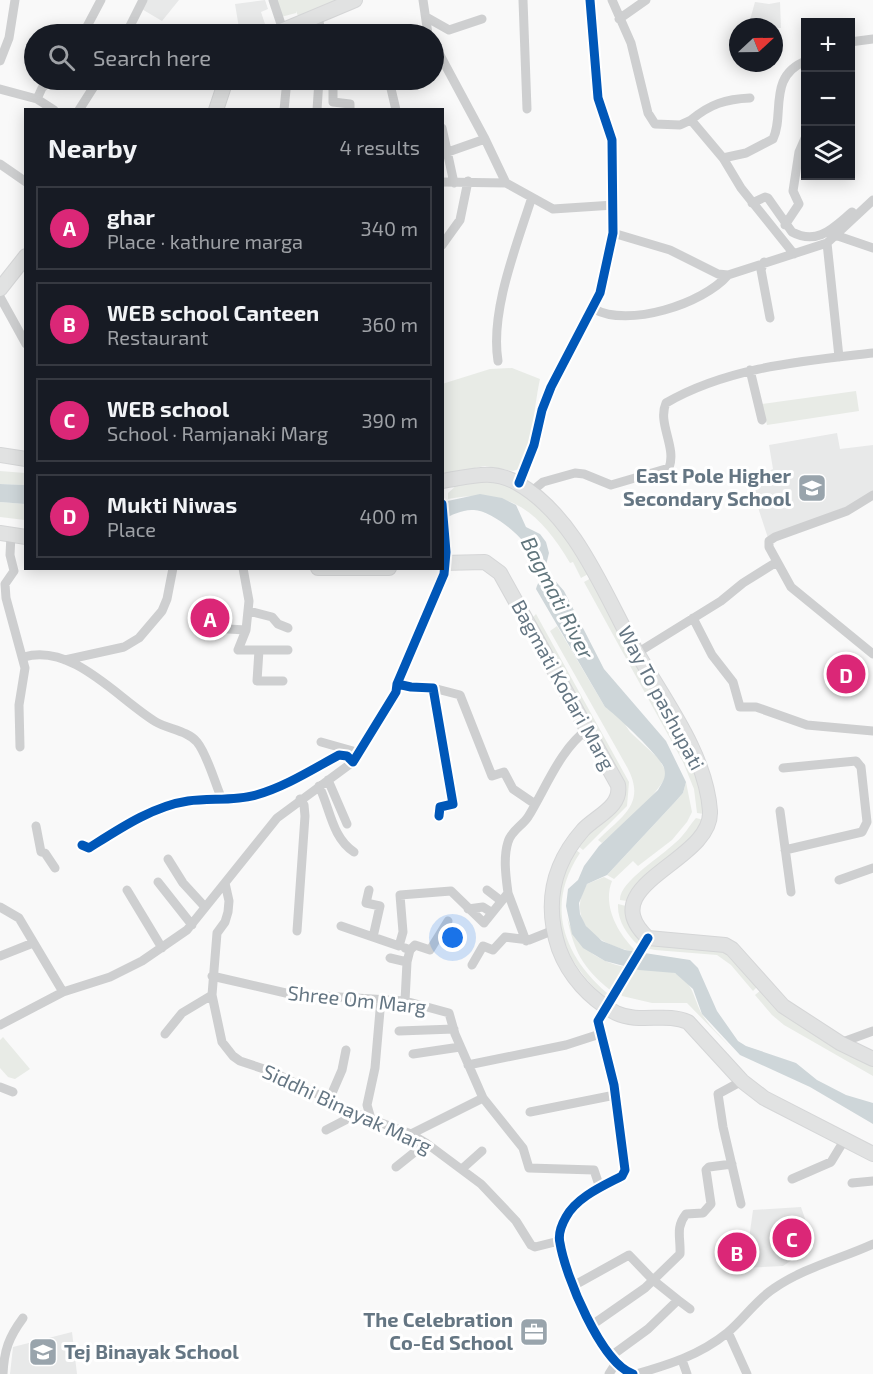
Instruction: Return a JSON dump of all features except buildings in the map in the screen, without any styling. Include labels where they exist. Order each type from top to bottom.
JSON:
[{"type":"main road","points":[[300,24],[355,0]]},
{"type":"main road","points":[[217,108],[223,90]]},
{"type":"main road","points":[[0,289],[24,259]]},
{"type":"main road","points":[[0,455],[24,459]]},
{"type":"main road","name":"Way To pashupati","points":[[444,480],[488,474],[519,483],[556,517],[595,572],[693,753],[704,782],[710,813],[705,828],[696,840],[634,897],[632,903],[635,921],[648,938]]},
{"type":"main road","points":[[5,534],[24,537]]},
{"type":"main road","name":"Bagmati Kodari Marg","points":[[445,559],[479,561],[495,567],[527,618],[615,777],[619,792],[613,805],[584,829],[556,871],[551,894],[554,930],[570,972],[584,989],[606,1006],[635,1019],[676,1018],[688,1022],[742,1081],[764,1098],[873,1154]]},
{"type":"main road","points":[[648,938],[725,945],[732,949],[783,1005],[840,1043],[873,1059]]},
{"type":"street","points":[[0,61],[9,38],[15,0]]},
{"type":"street","points":[[88,24],[101,0]]},
{"type":"street","points":[[131,24],[142,0]]},
{"type":"street","points":[[273,0],[281,24]]},
{"type":"street","points":[[423,0],[427,24]]},
{"type":"street","points":[[523,0],[527,109]]},
{"type":"street","points":[[519,483],[534,445],[542,410],[594,309],[613,233],[612,140],[598,98],[590,0]]},
{"type":"street","points":[[612,0],[631,43],[645,103],[655,124],[680,124],[720,102],[750,98]]},
{"type":"street","points":[[619,19],[646,0]]},
{"type":"street","points":[[317,15],[319,24]]},
{"type":"street","points":[[426,17],[438,24]]},
{"type":"street","points":[[444,27],[449,30],[482,19]]},
{"type":"street","points":[[855,41],[873,39]]},
{"type":"street","points":[[444,63],[506,183],[531,200],[553,209],[614,205]]},
{"type":"street","points":[[723,158],[746,153],[775,137],[780,93],[794,68],[801,64]]},
{"type":"street","points":[[0,89],[37,99],[51,108]]},
{"type":"street","points":[[37,99],[41,90]]},
{"type":"street","points":[[80,108],[92,90]]},
{"type":"street","points":[[284,108],[286,90]]},
{"type":"street","points":[[317,108],[318,90]]},
{"type":"street","points":[[333,90],[333,102],[350,104],[350,108]]},
{"type":"street","points":[[391,90],[396,108]]},
{"type":"street","points":[[691,120],[723,158],[752,203],[794,254]]},
{"type":"street","points":[[444,136],[454,183]]},
{"type":"street","points":[[448,152],[485,139]]},
{"type":"street","points":[[785,225],[799,204],[793,191],[801,147]]},
{"type":"street","points":[[0,164],[24,181]]},
{"type":"street","points":[[444,242],[460,220],[468,181]]},
{"type":"street","points":[[444,182],[506,183]]},
{"type":"street","points":[[752,203],[765,196],[768,198],[785,225],[796,235],[823,236],[852,212]]},
{"type":"street","points":[[498,361],[496,345],[503,295],[531,200]]},
{"type":"street","points":[[594,309],[606,315],[654,313],[707,292],[728,275],[827,243],[868,209],[873,200]]},
{"type":"street","points":[[613,233],[670,250],[718,274],[728,275]]},
{"type":"street","points":[[835,235],[873,248]]},
{"type":"street","points":[[827,243],[838,357]]},
{"type":"street","points":[[764,262],[761,270],[770,318]]},
{"type":"street","points":[[0,297],[24,340]]},
{"type":"street","points":[[531,492],[543,482],[575,474],[584,474],[611,485],[669,468],[671,460],[664,414],[666,403],[729,375],[873,353]]},
{"type":"street","points":[[750,370],[762,420]]},
{"type":"street","points":[[873,495],[847,511],[769,541],[775,563],[791,587],[873,654]]},
{"type":"street","points":[[5,534],[14,571],[5,584],[6,598],[24,657],[25,668],[19,705],[20,747]]},
{"type":"street","points":[[0,1025],[63,992],[100,982],[162,948],[192,925],[272,824],[300,799],[353,762],[396,692],[397,684],[444,574],[444,541]]},
{"type":"street","points":[[637,653],[775,563]]},
{"type":"street","points":[[65,660],[124,647],[139,638],[162,611],[167,599],[173,570]]},
{"type":"street","points":[[243,570],[249,611],[246,630],[238,650],[288,650]]},
{"type":"street","points":[[249,611],[272,617],[278,624],[288,628]]},
{"type":"street","points":[[693,618],[712,655],[733,682],[740,707],[756,707],[807,725],[873,730]]},
{"type":"street","points":[[210,628],[246,630]]},
{"type":"street","points":[[259,650],[257,681],[283,681]]},
{"type":"street","points":[[24,657],[44,655],[65,660],[105,682],[158,723],[176,729],[197,742],[221,797]]},
{"type":"street","points":[[397,684],[433,688],[460,695],[492,776],[504,772],[513,789],[535,804]]},
{"type":"street","points":[[433,688],[453,804],[440,807],[439,816]]},
{"type":"street","points":[[526,941],[504,896],[508,838],[520,827],[573,744],[588,729]]},
{"type":"street","points":[[321,742],[360,753]]},
{"type":"street","points":[[82,845],[89,848],[133,822],[172,805],[221,797],[246,798],[259,794],[339,755],[347,756],[353,762]]},
{"type":"street","points":[[783,768],[856,761],[861,767],[870,828],[862,832],[785,850]]},
{"type":"street","points":[[324,783],[347,824]]},
{"type":"street","points":[[324,783],[339,837],[344,845],[354,852]]},
{"type":"street","points":[[297,931],[305,816],[304,805],[300,799]]},
{"type":"street","points":[[780,811],[791,892]]},
{"type":"street","points":[[36,826],[41,852],[45,853],[55,868]]},
{"type":"street","points":[[168,859],[183,883],[205,907]]},
{"type":"street","points":[[839,880],[873,869]]},
{"type":"street","points":[[158,882],[192,925]]},
{"type":"street","name":"Siddhi Binayak Marg","points":[[225,883],[229,901],[228,912],[225,922],[217,933],[212,995],[222,1042],[233,1056],[240,1061],[273,1072],[357,1114],[411,1134],[463,1168],[507,1210],[531,1245],[535,1247],[559,1241]]},
{"type":"street","points":[[127,890],[162,948]]},
{"type":"street","points":[[369,890],[366,903],[380,906],[373,937]]},
{"type":"street","points":[[487,890],[504,896]]},
{"type":"street","points":[[399,945],[403,932],[400,895],[451,891],[468,909],[483,908],[491,912],[504,896]]},
{"type":"street","points":[[0,907],[19,918],[63,992]]},
{"type":"street","points":[[405,1002],[407,962],[410,950],[415,945],[430,950],[448,921]]},
{"type":"street","points":[[341,926],[410,950]]},
{"type":"street","points":[[472,965],[483,946],[494,950],[505,937],[526,941],[554,930]]},
{"type":"street","points":[[648,938],[598,1022],[615,1095],[625,1170],[621,1176],[573,1207],[566,1218],[559,1241],[573,1286],[592,1325],[613,1359],[634,1374],[657,1371],[682,1360],[728,1332],[759,1300],[788,1279],[873,1244]]},
{"type":"street","points":[[0,956],[33,943]]},
{"type":"street","points":[[390,958],[407,962]]},
{"type":"street","name":"Shree Om Marg","points":[[212,976],[290,994],[381,999],[405,1002],[449,1013],[460,1047],[483,1098],[523,1148],[528,1168],[532,1170],[594,1170],[600,1188]]},
{"type":"street","points":[[165,1034],[182,1013],[212,995]]},
{"type":"street","points":[[371,1119],[367,1105],[375,1068],[381,999]]},
{"type":"street","points":[[399,1031],[454,1029]]},
{"type":"street","points":[[840,1043],[873,1031]]},
{"type":"street","points":[[468,1065],[566,1045],[600,1034]]},
{"type":"street","points":[[413,1054],[460,1047]]},
{"type":"street","points":[[329,1100],[342,1070],[346,1050]]},
{"type":"street","points":[[741,1204],[723,1128],[718,1094],[742,1081]]},
{"type":"street","points":[[0,1086],[13,1092]]},
{"type":"street","points":[[530,1112],[615,1095]]},
{"type":"street","points":[[411,1134],[483,1098]]},
{"type":"street","points":[[326,1130],[357,1114]]},
{"type":"street","points":[[792,1179],[831,1162],[845,1139]]},
{"type":"street","points":[[396,1167],[426,1143]]},
{"type":"street","points":[[463,1168],[482,1151]]},
{"type":"street","points":[[592,1325],[653,1280],[680,1254],[681,1242],[677,1229],[681,1221],[686,1214],[703,1213],[711,1204],[706,1170],[709,1167],[732,1164]]},
{"type":"street","points":[[852,1183],[873,1181]]},
{"type":"street","points":[[573,1286],[629,1255],[653,1280],[690,1309]]},
{"type":"street","points":[[609,1374],[613,1359],[678,1300]]},
{"type":"street","points":[[3,1374],[3,1354],[8,1339],[23,1318]]},
{"type":"street","points":[[728,1332],[747,1374]]},
{"type":"street","points":[[682,1360],[687,1374]]},
{"type":"shaded area","points":[[144,0],[179,0],[162,21],[140,8]]},
{"type":"shaded area","points":[[265,0],[268,9],[261,12],[265,24],[238,24],[235,4]]},
{"type":"shaded area","points":[[273,0],[337,1],[300,21],[296,11],[296,13],[281,17]]},
{"type":"shaded area","points":[[755,2],[769,4],[780,2],[781,18],[751,18]]},
{"type":"shaded area","points":[[512,368],[540,379],[524,458],[519,469],[513,471],[485,466],[444,474],[444,383],[490,369]]},
{"type":"shaded area","points":[[856,391],[859,411],[767,425],[762,404]]},
{"type":"shaded area","name":"East Pole Higher Secondary School","points":[[837,433],[840,449],[873,445],[873,496],[768,538],[749,480],[773,469],[769,445]]},
{"type":"shaded area","points":[[0,471],[24,473],[24,485],[0,484]]},
{"type":"shaded area","points":[[471,480],[499,481],[525,494],[550,519],[590,573],[581,578],[573,562],[570,563],[547,529],[521,507],[506,500],[489,497],[470,496],[448,499],[448,493],[458,484]]},
{"type":"shaded area","points":[[0,502],[24,504],[24,520],[0,517]]},
{"type":"shaded area","points":[[593,577],[692,762],[701,787],[704,814],[697,813],[694,789],[683,762],[584,582]]},
{"type":"shaded area","points":[[536,614],[629,782],[627,806],[583,850],[578,846],[624,796],[625,788],[533,617]]},
{"type":"shaded area","points":[[557,626],[605,707],[620,717],[630,732],[659,759],[665,770],[665,779],[647,803],[602,843],[598,840],[623,816],[633,800],[632,780],[627,767],[550,631]]},
{"type":"shaded area","points":[[686,782],[692,812],[672,840],[638,866],[633,861],[614,879],[607,875],[683,793]]},
{"type":"shaded area","points":[[696,818],[704,820],[696,832],[644,879],[627,901],[620,900],[626,885],[678,840]]},
{"type":"shaded area","points":[[576,850],[580,853],[569,872],[563,891],[564,928],[579,962],[607,993],[604,997],[572,959],[559,928],[556,912],[560,878]]},
{"type":"shaded area","points":[[604,877],[612,881],[609,900],[614,919],[624,937],[637,952],[599,939],[583,921],[580,910],[581,898],[587,884]]},
{"type":"shaded area","points":[[618,904],[626,906],[628,918],[642,937],[638,945],[624,927],[619,916]]},
{"type":"shaded area","points":[[567,917],[578,939],[594,955],[627,967],[665,970],[680,976],[691,989],[705,1018],[729,1046],[687,1003],[652,1003],[622,996],[620,990],[612,987],[610,990],[592,974],[581,958],[576,949]]},
{"type":"shaded area","points":[[648,942],[721,950],[729,955],[758,986],[753,991],[731,965],[717,955],[645,948]]},
{"type":"shaded area","points":[[761,990],[776,1008],[873,1066],[873,1076],[784,1025],[755,995]]},
{"type":"shaded area","points":[[3,1037],[30,1069],[15,1079],[8,1077],[0,1068],[0,1040]]},
{"type":"shaded area","points":[[801,1207],[814,1245],[783,1266],[745,1268],[753,1210]]},
{"type":"shaded area","name":"Tej Binayak School","points":[[72,1332],[77,1374],[10,1374],[13,1347]]},
{"type":"water","points":[[0,484],[24,485],[24,504],[0,502]]},
{"type":"water","name":"Bagmati River","points":[[480,494],[502,498],[516,505],[526,527],[540,534],[546,542],[549,553],[545,569],[564,591],[604,669],[666,741],[686,782],[683,793],[607,875],[587,884],[579,903],[580,914],[586,926],[602,941],[625,950],[690,960],[698,968],[717,1011],[738,1041],[746,1046],[796,1063],[817,1080],[846,1095],[873,1103],[873,1124],[810,1087],[740,1055],[702,1014],[693,989],[675,973],[639,970],[605,961],[583,948],[572,934],[566,906],[568,889],[578,880],[584,866],[599,846],[658,790],[664,780],[665,771],[647,746],[605,707],[536,589],[540,577],[539,565],[526,544],[505,525],[483,512],[466,510],[444,519],[444,502]]},
{"type":"cycle path","points":[[519,483],[534,445],[542,410],[551,387],[600,293],[613,233],[612,140],[598,98],[590,0]]},
{"type":"cycle path","points":[[82,845],[89,848],[137,819],[175,804],[196,800],[240,798],[267,792],[339,755],[347,756],[353,762],[396,692],[397,684],[444,574],[446,552],[444,528]]},
{"type":"cycle path","points":[[397,684],[433,688],[453,804],[440,807],[439,816]]},
{"type":"cycle path","points":[[633,1374],[621,1367],[609,1353],[586,1316],[563,1257],[560,1237],[571,1210],[591,1193],[622,1176],[625,1170],[614,1085],[598,1021],[648,938]]},
{"type":"place","name":"East Pole Higher Secondary School","points":[[812,488]]},
{"type":"place","name":"ghar","points":[[210,618]]},
{"type":"place","name":"Mukti Niwas","points":[[846,674]]},
{"type":"place","name":"WEB school","points":[[792,1238]]},
{"type":"place","name":"WEB school Canteen","points":[[737,1252]]},
{"type":"place","name":"The Celebration Co-Ed School","points":[[534,1332]]},
{"type":"place","name":"Tej Binayak School","points":[[43,1352]]}]
